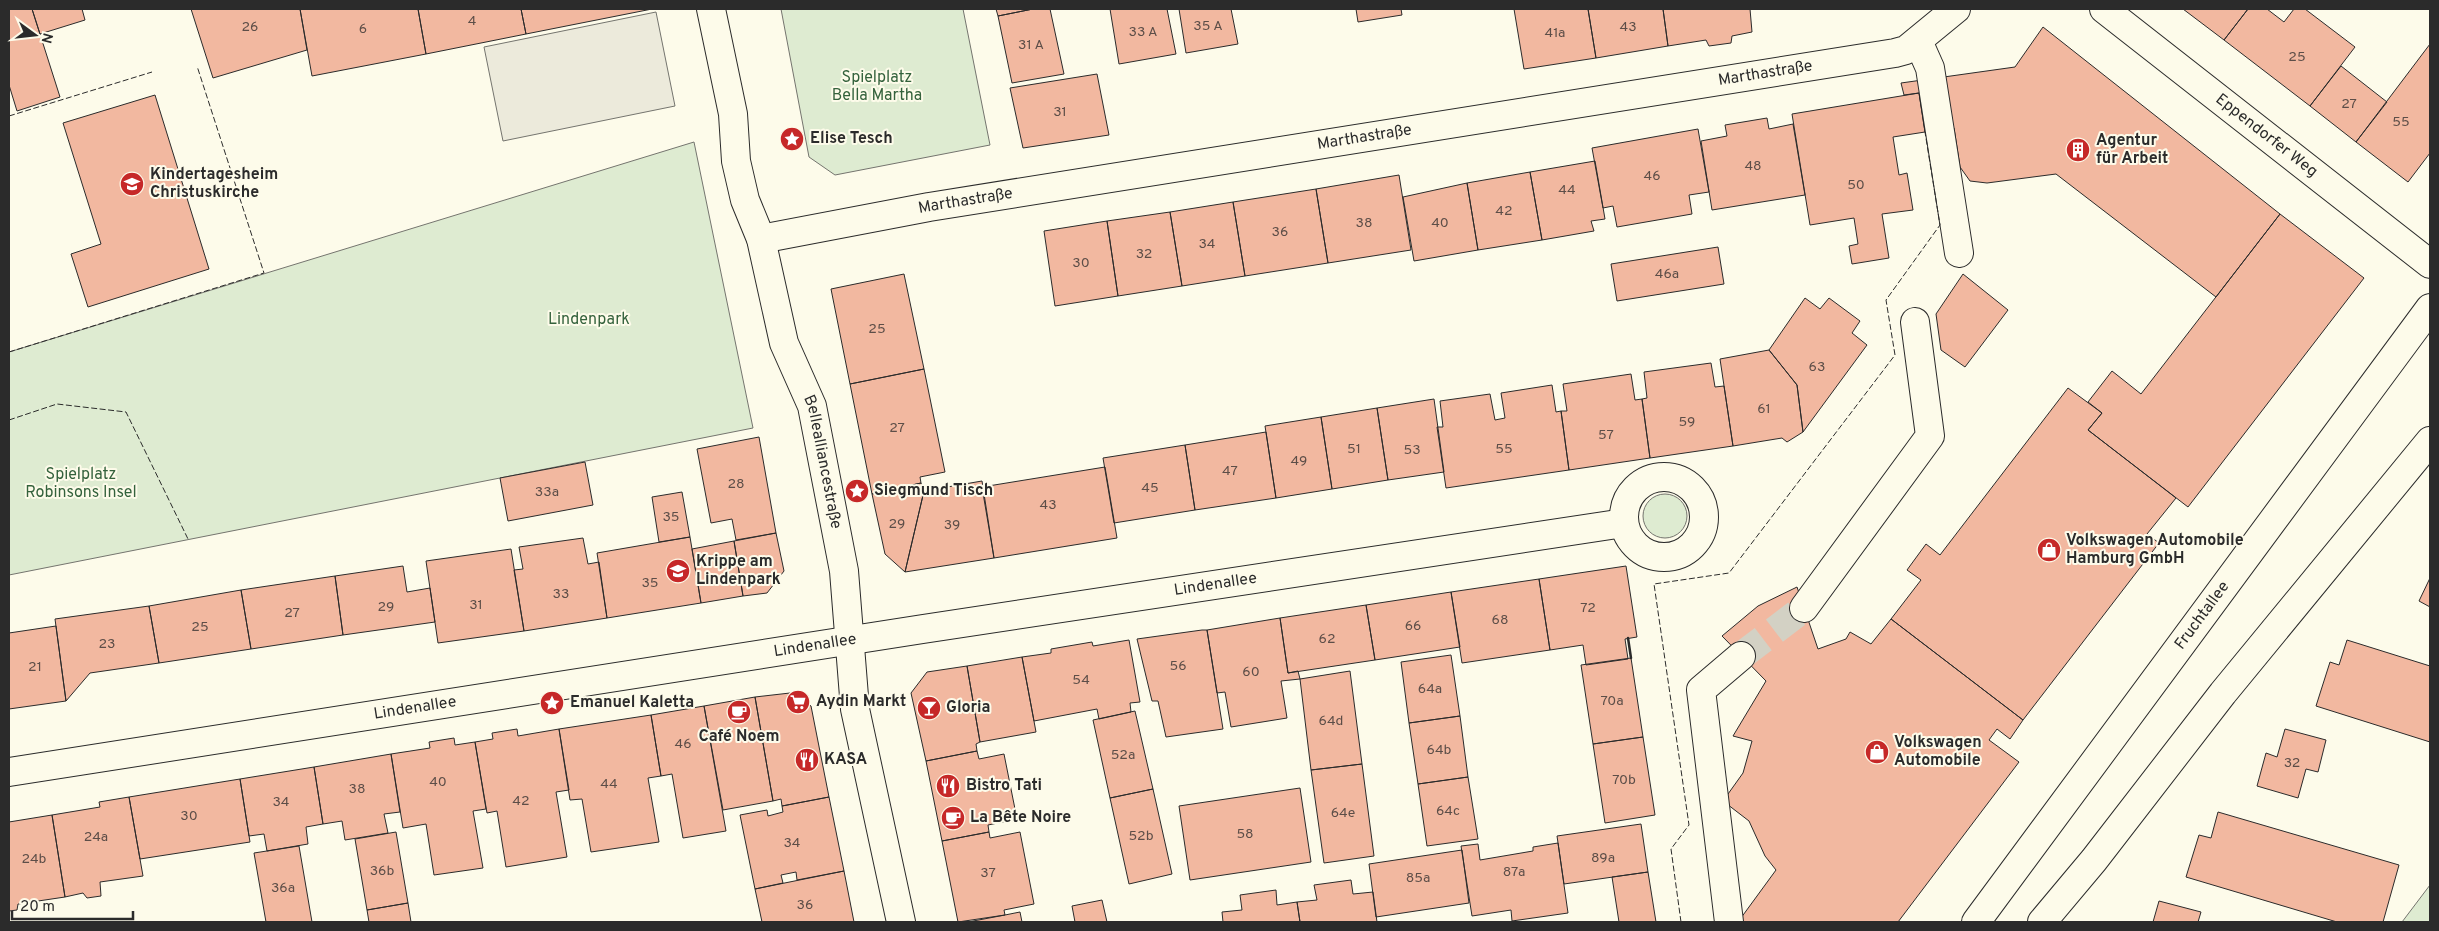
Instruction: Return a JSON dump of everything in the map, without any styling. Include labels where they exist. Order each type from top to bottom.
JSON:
[{"type":"street","name":"Bellealliancestraße","points":[[711,9],[733,114],[736,161],[745,200],[761,239],[784,343],[812,406],[844,571],[855,709],[901,922]]},
{"type":"street","name":"Marthastraße","points":[[761,239],[938,206],[1895,53],[1906,50],[1956,9]]},
{"type":"street","name":"Eppendorfer Weg","points":[[2104,9],[2430,264]]},
{"type":"street","points":[[1918,41],[1930,68],[1959,253]]},
{"type":"street","name":"Fruchtallee","points":[[1976,922],[2430,308]]},
{"type":"street","points":[[1804,608],[1930,436],[1915,322]]},
{"type":"street","points":[[2042,922],[2094,860],[2223,693],[2430,441]]},
{"type":"street","name":"Lindenallee","points":[[9,772],[850,640],[1624,523]]},
{"type":"street","points":[[1728,922],[1701,690],[1741,656]]},
{"type":"green space","name":"Spielplatz Bella Martha","points":[[781,9],[963,9],[990,145],[835,175],[809,157]]},
{"type":"green space","name":"Lindenpark","points":[[694,142],[753,428],[9,575],[9,352]]},
{"type":"green space","points":[[1665,494],[1677,498],[1683,504],[1687,516],[1683,528],[1677,534],[1665,538],[1653,534],[1647,528],[1643,516],[1647,504],[1653,498]]},
{"type":"green space","points":[[2430,885],[2430,922],[2402,922]]},
{"type":"shaded area","points":[[656,12],[675,106],[503,141],[484,47]]},
{"type":"building","points":[[9,9],[32,9],[60,97],[17,111],[9,85]]},
{"type":"building","points":[[32,9],[82,9],[85,20],[40,34]]},
{"type":"building","points":[[191,9],[300,9],[307,50],[213,78]]},
{"type":"building","points":[[300,9],[418,9],[426,54],[312,76]]},
{"type":"building","points":[[418,9],[521,9],[526,34],[426,54]]},
{"type":"building","points":[[521,9],[652,9],[526,34]]},
{"type":"building","points":[[996,9],[1033,9],[998,16]]},
{"type":"building","points":[[1033,9],[1050,9],[1064,74],[1012,83],[998,16]]},
{"type":"building","points":[[1110,9],[1167,9],[1176,54],[1119,64]]},
{"type":"building","points":[[1179,9],[1231,9],[1238,44],[1186,53]]},
{"type":"building","points":[[1356,9],[1401,9],[1402,15],[1358,22]]},
{"type":"building","points":[[1514,9],[1588,9],[1596,58],[1524,69]]},
{"type":"building","points":[[1588,9],[1663,9],[1668,46],[1596,58]]},
{"type":"building","points":[[1663,9],[1750,9],[1752,32],[1732,36],[1731,43],[1709,46],[1706,40],[1668,46]]},
{"type":"building","points":[[2183,9],[2248,9],[2224,40]]},
{"type":"building","points":[[2248,9],[2267,9],[2284,22],[2294,9],[2305,9],[2355,47],[2310,106],[2224,40]]},
{"type":"building","name":"Agentur für Arbeit","points":[[2043,27],[2280,214],[2216,297],[2056,174],[1987,183],[1970,181],[1960,167],[1954,128],[1925,132],[1919,93],[1904,95],[1901,83],[2015,67]]},
{"type":"building","points":[[2430,44],[2430,153],[2408,182],[2356,142]]},
{"type":"building","points":[[2341,66],[2387,102],[2356,142],[2310,106]]},
{"type":"building","points":[[1097,74],[1109,135],[1023,148],[1010,88]]},
{"type":"building","points":[[1919,93],[1925,132],[1893,137],[1899,175],[1907,173],[1913,210],[1882,214],[1889,258],[1852,264],[1849,246],[1858,244],[1854,218],[1810,225],[1792,114]]},
{"type":"building","name":"Kindertagesheim Christuskirche","points":[[155,95],[209,269],[88,307],[71,254],[101,244],[63,123]]},
{"type":"building","points":[[1767,118],[1769,129],[1793,124],[1805,195],[1712,210],[1701,141],[1727,136],[1725,125]]},
{"type":"building","points":[[1698,129],[1709,192],[1689,195],[1692,214],[1617,227],[1613,206],[1603,208],[1592,148]]},
{"type":"building","points":[[1595,161],[1605,219],[1591,221],[1594,231],[1542,240],[1530,172]]},
{"type":"building","points":[[1530,172],[1542,240],[1478,250],[1467,183]]},
{"type":"building","points":[[1399,175],[1411,250],[1328,263],[1316,189]]},
{"type":"building","points":[[1467,183],[1478,250],[1414,261],[1403,197]]},
{"type":"building","points":[[1316,189],[1328,263],[1245,276],[1233,202]]},
{"type":"building","points":[[1233,202],[1245,276],[1182,286],[1170,212]]},
{"type":"building","points":[[1170,212],[1182,286],[1118,296],[1107,221]]},
{"type":"building","points":[[2280,214],[2364,278],[2188,507],[2088,430],[2102,413],[2088,402],[2112,371],[2141,394]]},
{"type":"building","points":[[1107,221],[1118,296],[1055,306],[1044,231]]},
{"type":"building","points":[[1718,247],[1724,284],[1617,301],[1611,264]]},
{"type":"building","points":[[904,274],[924,369],[850,384],[831,289]]},
{"type":"building","points":[[1963,274],[2008,310],[1965,367],[1941,350],[1936,314]]},
{"type":"building","points":[[1805,298],[1820,309],[1829,298],[1860,321],[1852,333],[1867,345],[1803,432],[1797,385],[1769,350]]},
{"type":"building","points":[[1769,350],[1797,385],[1803,432],[1787,442],[1782,438],[1733,446],[1720,359]]},
{"type":"building","points":[[1711,363],[1715,387],[1724,386],[1733,446],[1650,458],[1642,399],[1647,398],[1644,372]]},
{"type":"building","points":[[924,369],[945,472],[920,477],[921,483],[872,494],[850,384]]},
{"type":"building","points":[[1631,374],[1635,400],[1642,399],[1650,458],[1569,470],[1561,411],[1567,411],[1563,384]]},
{"type":"building","points":[[1552,385],[1556,412],[1561,411],[1569,470],[1446,488],[1437,427],[1443,427],[1440,401],[1490,394],[1495,420],[1505,418],[1501,393]]},
{"type":"building","name":"Volkswagen Automobile Hamburg GmbH","points":[[2068,388],[2102,413],[2088,430],[2176,498],[2147,534],[2159,543],[2023,720],[1891,619],[1921,580],[1907,570],[1926,544],[1940,555]]},
{"type":"building","points":[[1434,399],[1444,472],[1388,480],[1377,408]]},
{"type":"building","points":[[1377,408],[1388,480],[1332,489],[1321,417]]},
{"type":"building","points":[[1321,417],[1332,489],[1276,498],[1265,426]]},
{"type":"building","points":[[1266,432],[1276,498],[1195,510],[1185,445]]},
{"type":"building","points":[[759,437],[776,533],[736,540],[732,519],[711,523],[697,449]]},
{"type":"building","points":[[1185,445],[1195,510],[1114,523],[1103,458]]},
{"type":"building","points":[[585,462],[593,505],[508,521],[500,478]]},
{"type":"building","points":[[1105,467],[1117,538],[994,558],[982,487]]},
{"type":"building","points":[[982,481],[994,558],[905,572],[924,491]]},
{"type":"building","points":[[921,483],[924,491],[905,572],[885,554],[872,494]]},
{"type":"building","points":[[682,492],[690,537],[659,542],[652,497]]},
{"type":"building","points":[[776,533],[784,571],[767,593],[743,596],[734,541]]},
{"type":"building","points":[[690,537],[701,603],[607,618],[597,553]]},
{"type":"building","points":[[583,538],[588,564],[599,562],[607,618],[524,631],[514,570],[523,569],[519,547]]},
{"type":"building","points":[[734,541],[743,596],[701,603],[692,549]]},
{"type":"building","points":[[511,549],[524,631],[438,643],[426,561]]},
{"type":"building","points":[[403,566],[407,592],[430,588],[435,622],[343,635],[335,576]]},
{"type":"building","points":[[1626,566],[1637,637],[1625,639],[1628,659],[1586,665],[1583,645],[1550,650],[1539,579]]},
{"type":"building","points":[[335,576],[343,635],[251,649],[241,590]]},
{"type":"building","points":[[2430,578],[2430,607],[2419,601]]},
{"type":"building","points":[[1539,579],[1550,650],[1462,663],[1451,592]]},
{"type":"building","name":"Volkswagen Automobile","points":[[1797,587],[1818,649],[1846,639],[1850,632],[1871,644],[1891,619],[2023,720],[2010,739],[1997,729],[1989,740],[2019,762],[1898,922],[1738,922],[1776,870],[1765,856],[1749,821],[1723,801],[1743,773],[1752,741],[1733,736],[1766,681],[1722,636],[1758,606]]},
{"type":"building","points":[[241,590],[251,649],[159,663],[149,606]]},
{"type":"building","points":[[1451,592],[1460,647],[1375,660],[1366,605]]},
{"type":"building","points":[[1366,605],[1375,660],[1288,673],[1280,618]]},
{"type":"building","points":[[149,606],[159,663],[90,673],[66,701],[55,619]]},
{"type":"building","points":[[1280,618],[1288,673],[1298,671],[1300,679],[1281,681],[1287,718],[1231,727],[1225,692],[1217,693],[1207,630]]},
{"type":"building","points":[[56,626],[66,701],[9,709],[9,633]]},
{"type":"building","points":[[1207,630],[1223,729],[1166,737],[1158,701],[1152,701],[1137,639]]},
{"type":"building","points":[[1129,640],[1140,702],[1130,703],[1131,712],[1099,719],[1097,709],[1034,721],[1022,657],[1051,653],[1051,649],[1092,642],[1093,646]]},
{"type":"building","points":[[2347,640],[2430,666],[2430,742],[2316,706],[2330,662],[2339,665]]},
{"type":"building","points":[[1451,655],[1460,716],[1409,723],[1401,662]]},
{"type":"building","points":[[1022,657],[1036,732],[980,742],[967,666]]},
{"type":"building","points":[[1631,658],[1643,737],[1593,744],[1581,665]]},
{"type":"building","points":[[967,666],[980,742],[976,744],[977,751],[926,761],[911,693],[927,672]]},
{"type":"building","points":[[1350,671],[1362,764],[1311,770],[1300,679]]},
{"type":"building","points":[[790,693],[811,706],[829,797],[782,806],[781,799],[773,801],[755,697]]},
{"type":"building","points":[[755,697],[773,801],[723,810],[704,706]]},
{"type":"building","points":[[704,706],[726,831],[683,838],[672,774],[661,776],[651,715]]},
{"type":"building","points":[[1135,711],[1153,789],[1110,798],[1093,720]]},
{"type":"building","points":[[651,715],[661,776],[648,778],[659,842],[591,852],[582,799],[570,800],[559,729]]},
{"type":"building","points":[[1460,716],[1468,777],[1418,784],[1409,723]]},
{"type":"building","points":[[517,729],[518,736],[559,729],[569,790],[556,792],[567,857],[506,867],[497,811],[487,813],[475,742],[493,739],[492,733]]},
{"type":"building","points":[[2285,729],[2326,740],[2318,772],[2306,769],[2298,798],[2257,786],[2266,753],[2277,757]]},
{"type":"building","points":[[1643,737],[1655,815],[1605,823],[1593,744]]},
{"type":"building","points":[[454,738],[455,745],[475,742],[486,809],[473,811],[483,868],[434,875],[426,824],[403,828],[391,754],[430,748],[429,742]]},
{"type":"building","points":[[977,751],[979,759],[1004,754],[1017,819],[988,825],[989,832],[942,841],[926,761]]},
{"type":"building","points":[[391,754],[400,812],[384,814],[388,833],[345,840],[342,821],[323,824],[314,767]]},
{"type":"building","points":[[1362,764],[1374,856],[1324,863],[1311,770]]},
{"type":"building","points":[[314,767],[323,824],[306,827],[308,844],[267,851],[264,834],[249,836],[240,779]]},
{"type":"building","points":[[1468,777],[1478,839],[1427,846],[1418,784]]},
{"type":"building","points":[[240,779],[250,842],[140,859],[129,797]]},
{"type":"building","points":[[1300,788],[1311,862],[1190,880],[1179,806]]},
{"type":"building","points":[[1153,789],[1172,874],[1129,884],[1110,798]]},
{"type":"building","points":[[129,797],[143,876],[100,882],[101,896],[87,898],[83,893],[65,897],[52,815],[100,807],[99,802]]},
{"type":"building","points":[[829,797],[844,871],[797,880],[796,872],[781,875],[783,883],[755,889],[740,815],[767,810],[768,816],[783,812],[782,806]]},
{"type":"building","points":[[2218,812],[2399,865],[2383,922],[2337,922],[2186,877],[2199,835],[2211,838]]},
{"type":"building","points":[[52,815],[65,897],[18,904],[17,910],[9,911],[9,822]]},
{"type":"building","points":[[1641,824],[1648,872],[1564,884],[1557,836]]},
{"type":"building","points":[[396,832],[408,903],[367,910],[355,839]]},
{"type":"building","points":[[989,832],[990,838],[1020,832],[1034,904],[1004,910],[1005,915],[958,922],[942,841]]},
{"type":"building","points":[[1558,843],[1568,913],[1512,921],[1511,910],[1472,916],[1461,846],[1478,844],[1480,860],[1533,851],[1533,847]]},
{"type":"building","points":[[299,846],[312,922],[266,922],[254,853]]},
{"type":"building","points":[[1462,850],[1469,903],[1376,917],[1369,864]]},
{"type":"building","points":[[844,871],[854,922],[762,922],[755,889]]},
{"type":"building","points":[[1648,872],[1656,922],[1619,922],[1612,877]]},
{"type":"building","points":[[1351,880],[1353,894],[1373,892],[1377,922],[1300,922],[1297,902],[1317,900],[1314,885]]},
{"type":"building","points":[[1276,890],[1277,905],[1297,902],[1300,922],[1223,922],[1222,912],[1242,910],[1240,895]]},
{"type":"building","points":[[1102,900],[1107,922],[1075,922],[1072,906]]},
{"type":"building","points":[[2159,901],[2201,912],[2198,922],[2153,922]]},
{"type":"building","points":[[408,903],[411,922],[369,922],[367,910]]},
{"type":"building","points":[[1020,912],[1022,922],[968,922],[1005,915]]},
{"type":"tunnel","points":[[1741,656],[1804,608]]},
{"type":"fence","points":[[9,352],[264,273],[197,66]]},
{"type":"fence","points":[[9,116],[152,72]]},
{"type":"fence","points":[[1681,922],[1671,849],[1689,825],[1654,584],[1729,573],[1895,355],[1886,300],[1940,225],[1925,132]]},
{"type":"fence","points":[[9,420],[57,404],[126,412],[188,539]]},
{"type":"wall","points":[[1628,638],[1631,658]]},
{"type":"place","name":"Elise Tesch","points":[[792,139]]},
{"type":"place","name":"Agentur für Arbeit","points":[[2078,150]]},
{"type":"place","name":"Kindertagesheim Christuskirche","points":[[132,184]]},
{"type":"place","name":"Siegmund Tisch","points":[[857,491]]},
{"type":"place","name":"Volkswagen Automobile Hamburg GmbH","points":[[2049,550]]},
{"type":"place","name":"Krippe am Lindenpark","points":[[678,571]]},
{"type":"place","name":"Aydin Markt","points":[[798,702]]},
{"type":"place","name":"Emanuel Kaletta","points":[[552,703]]},
{"type":"place","name":"Gloria","points":[[929,708]]},
{"type":"place","name":"Café Noem","points":[[739,712]]},
{"type":"place","name":"Volkswagen Automobile","points":[[1877,752]]},
{"type":"place","name":"KASA","points":[[807,760]]},
{"type":"place","name":"Bistro Tati","points":[[948,786]]},
{"type":"place","name":"La Bête Noire","points":[[953,818]]},
{"type":"park label","name":"Spielplatz Robinsons Insel","points":[[81,484]]}]
